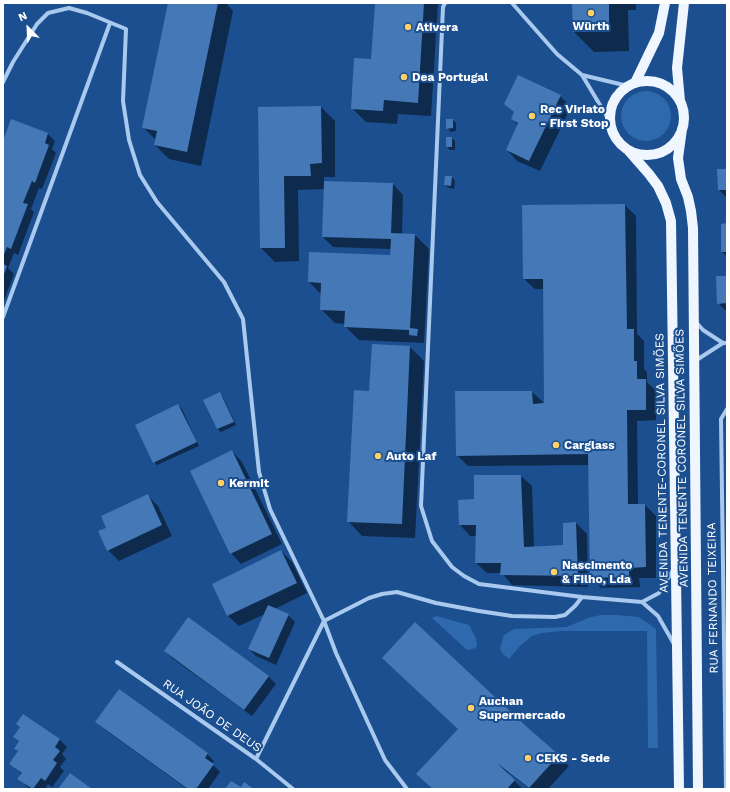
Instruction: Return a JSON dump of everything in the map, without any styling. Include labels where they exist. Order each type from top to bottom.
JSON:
[{"type":"main road","points":[[665,3],[659,33],[631,84],[616,96],[611,107],[610,120],[612,132],[618,142],[628,150],[638,154],[650,155],[660,153],[670,147],[678,139],[682,129],[684,119],[680,101],[677,68],[684,3]]},
{"type":"main road","points":[[631,84],[645,81],[656,82],[666,86],[674,92],[680,101]]},
{"type":"main road","name":"AVENIDA TENENTE CORONEL SILVA SIMÕES","points":[[682,129],[678,158],[681,179],[692,211],[698,789]]},
{"type":"main road","name":"AVENIDA TENENTE-CORONEL SILVA SIMÕES","points":[[628,150],[658,186],[666,202],[671,221],[679,789]]},
{"type":"street","points":[[444,3],[421,506],[432,541],[452,566],[464,576],[479,584],[582,597],[642,602],[659,593],[676,565]]},
{"type":"street","points":[[512,3],[557,54],[582,75],[610,120]]},
{"type":"street","points":[[3,82],[13,62],[37,24],[48,13],[69,8],[87,13],[126,29],[123,101],[129,140],[140,175],[157,202],[224,282],[243,319],[259,472],[270,509],[324,621],[336,653],[385,760],[408,789]]},
{"type":"street","points":[[3,317],[110,23]]},
{"type":"street","points":[[582,75],[631,84]]},
{"type":"street","points":[[693,319],[703,330],[725,343],[694,362]]},
{"type":"street","name":"RUA FERNANDO TEIXEIRA","points":[[726,789],[721,419],[727,409]]},
{"type":"street","points":[[256,759],[324,621],[368,598],[397,592],[436,603],[480,611],[512,616],[555,617],[565,615],[582,597]]},
{"type":"street","points":[[642,602],[658,616],[677,650]]},
{"type":"street","name":"RUA JOÃO DE DEUS","points":[[117,662],[256,759],[293,789]]},
{"type":"shaded area","points":[[641,91],[651,91],[664,98],[671,111],[671,121],[664,134],[651,141],[641,141],[632,137],[625,130],[621,121],[621,111],[625,102],[632,95]]},
{"type":"shaded area","points":[[601,615],[639,617],[656,629],[658,748],[648,748],[647,631],[561,631],[542,633],[532,636],[520,646],[509,659],[502,653],[500,648],[504,635],[514,629],[566,627],[591,617]]},
{"type":"shaded area","points":[[436,616],[469,625],[476,638],[476,648],[467,650],[432,618]]},
{"type":"building","points":[[168,3],[218,3],[187,152],[154,145],[157,131],[142,128]]},
{"type":"building","points":[[375,3],[424,3],[418,103],[384,100],[383,111],[351,109],[354,58],[371,59]]},
{"type":"building","points":[[572,3],[609,3],[609,31],[573,32]]},
{"type":"building","name":"Rec Viriato - First Stop","points":[[518,75],[561,95],[529,161],[506,150],[518,123],[511,119],[514,112],[504,104]]},
{"type":"building","points":[[321,106],[322,163],[310,164],[311,176],[284,176],[285,248],[260,248],[258,107]]},
{"type":"building","points":[[11,119],[48,133],[45,143],[49,145],[35,183],[32,181],[23,203],[28,204],[11,249],[7,247],[3,257],[3,141]]},
{"type":"building","points":[[446,119],[453,119],[453,128],[446,129]]},
{"type":"building","points":[[446,137],[452,137],[452,147],[446,147]]},
{"type":"building","points":[[717,169],[727,169],[727,190],[718,190]]},
{"type":"building","points":[[445,176],[452,176],[451,186],[444,185]]},
{"type":"building","points":[[324,181],[393,183],[391,233],[415,234],[410,328],[418,329],[417,336],[409,335],[409,330],[344,327],[345,311],[320,310],[321,283],[308,282],[309,252],[390,255],[391,239],[322,237]]},
{"type":"building","points":[[625,204],[627,329],[634,329],[634,361],[637,361],[637,379],[646,379],[646,410],[627,410],[628,504],[645,504],[646,567],[629,568],[629,577],[590,578],[588,454],[456,456],[455,391],[532,391],[533,404],[544,403],[543,279],[523,279],[522,205]]},
{"type":"building","points":[[727,223],[727,252],[721,252],[721,224]]},
{"type":"building","points":[[3,264],[7,266],[3,277]]},
{"type":"building","points":[[716,276],[727,276],[727,303],[717,304]]},
{"type":"building","name":"Auto Laf","points":[[372,344],[410,346],[402,524],[347,522],[354,390],[369,391]]},
{"type":"building","points":[[220,392],[234,422],[217,429],[203,400]]},
{"type":"building","points":[[178,404],[197,442],[153,463],[135,425]]},
{"type":"building","points":[[232,450],[272,534],[230,554],[190,471]]},
{"type":"building","points":[[474,475],[521,475],[524,547],[563,545],[563,523],[576,522],[578,576],[500,575],[501,563],[475,563],[476,525],[459,525],[458,500],[474,499]]},
{"type":"building","points":[[148,494],[162,525],[107,551],[98,531],[106,528],[101,516]]},
{"type":"building","points":[[281,550],[297,583],[227,616],[212,584]]},
{"type":"building","points":[[268,605],[289,614],[269,658],[248,649]]},
{"type":"building","points":[[188,617],[269,676],[244,710],[164,651]]},
{"type":"building","name":"Auchan Supermercado","points":[[415,622],[559,755],[529,788],[497,763],[515,780],[507,789],[433,789],[416,774],[458,729],[382,658]]},
{"type":"building","points":[[119,689],[208,753],[205,758],[214,764],[196,789],[188,789],[95,722]]},
{"type":"building","points":[[23,714],[60,739],[55,747],[60,751],[53,760],[57,763],[45,781],[41,778],[33,789],[17,779],[22,773],[9,764],[18,751],[14,749],[19,741],[13,737],[20,727],[16,724]]},
{"type":"building","points":[[70,773],[92,789],[58,789]]},
{"type":"building","points":[[231,781],[241,787],[244,782],[254,789],[225,789]]},
{"type":"place","name":"Würth","points":[[591,13]]},
{"type":"place","name":"Ativera","points":[[408,27]]},
{"type":"place","name":"Dea Portugal","points":[[404,77]]},
{"type":"place","name":"Rec Viriato - First Stop","points":[[532,116]]},
{"type":"place","name":"Carglass","points":[[556,445]]},
{"type":"place","name":"Auto Laf","points":[[378,456]]},
{"type":"place","name":"Kermit","points":[[221,483]]},
{"type":"place","name":"Nascimento & Filho, Lda","points":[[554,572]]},
{"type":"place","name":"Auchan Supermercado","points":[[471,708]]},
{"type":"place","name":"CEKS - Sede","points":[[528,758]]}]
